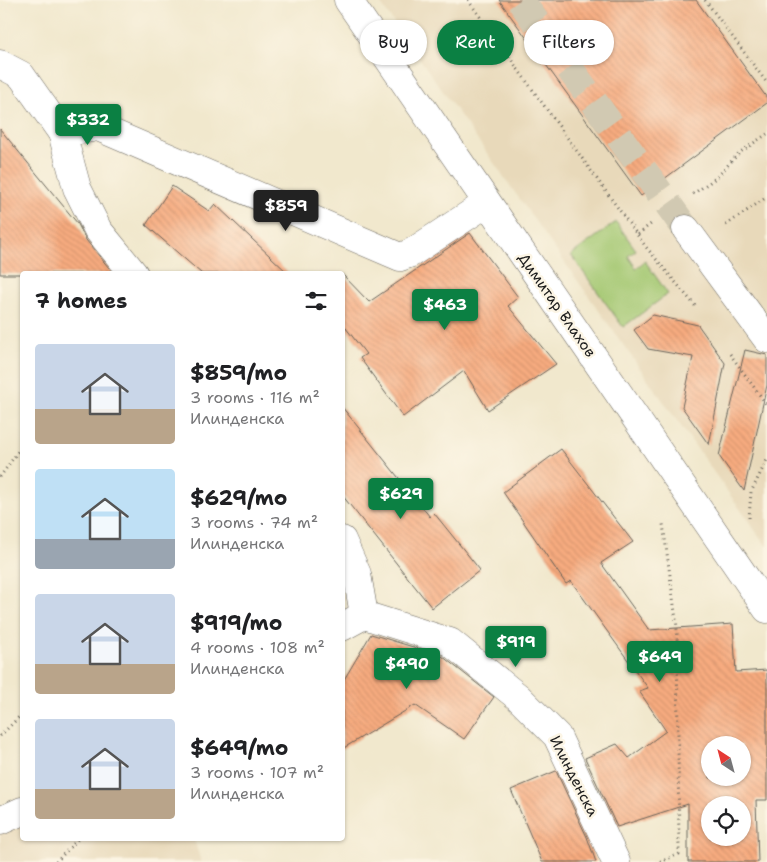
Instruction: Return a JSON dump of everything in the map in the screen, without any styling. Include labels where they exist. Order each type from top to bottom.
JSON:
[{"type":"street","name":"Димитар Влахов","points":[[348,0],[767,609]]},
{"type":"street","points":[[0,64],[21,75],[62,133],[77,188],[98,230],[132,271]]},
{"type":"street","points":[[62,133],[98,127],[400,256],[411,253],[487,203]]},
{"type":"street","points":[[692,237],[767,339]]},
{"type":"street","name":"Илинденска","points":[[345,547],[357,574],[353,621],[450,642],[518,696],[557,736],[616,862]]},
{"type":"street","points":[[0,821],[20,812]]},
{"type":"path","points":[[468,0],[660,265],[699,311]]},
{"type":"path","points":[[705,0],[767,83]]},
{"type":"path","points":[[685,200],[717,177],[739,153],[767,134]]},
{"type":"path","points":[[692,237],[767,197]]},
{"type":"path","points":[[638,234],[653,223]]},
{"type":"path","points":[[728,350],[767,405]]},
{"type":"path","points":[[0,477],[20,449]]},
{"type":"path","points":[[748,522],[751,492],[767,460]]},
{"type":"path","points":[[660,862],[679,854],[677,627],[660,504],[681,485]]},
{"type":"path","points":[[0,736],[20,716]]},
{"type":"path","points":[[56,862],[76,841]]},
{"type":"shaded area","points":[[378,0],[767,0],[767,547],[424,65],[427,65],[427,20],[392,20]]},
{"type":"shaded area","points":[[20,821],[20,841],[195,841],[201,862],[0,862],[0,831]]},
{"type":"green space","points":[[616,222],[636,250],[628,256],[636,268],[645,261],[668,294],[623,327],[571,255]]},
{"type":"building","points":[[499,0],[696,0],[767,98],[767,103],[641,196],[546,65],[614,65],[614,20],[524,20],[524,35]]},
{"type":"building","points":[[0,129],[78,224],[86,240],[112,271],[20,271],[20,274],[0,274]]},
{"type":"building","points":[[172,186],[209,211],[215,204],[286,271],[199,271],[146,225]]},
{"type":"building","points":[[470,233],[518,297],[508,306],[556,364],[488,410],[464,371],[403,417],[360,358],[366,354],[345,327],[345,277],[369,302]]},
{"type":"building","points":[[653,315],[698,325],[725,363],[709,445],[682,407],[693,357],[648,349],[634,330]]},
{"type":"building","points":[[745,350],[767,355],[767,385],[744,491],[719,456]]},
{"type":"building","points":[[345,411],[430,517],[434,513],[480,570],[432,608],[345,499]]},
{"type":"building","points":[[561,449],[633,542],[601,563],[649,630],[733,624],[736,672],[767,670],[767,800],[756,800],[758,862],[688,862],[688,804],[617,827],[585,758],[617,744],[629,758],[666,731],[639,691],[648,688],[571,581],[566,584],[503,492]]},
{"type":"building","points":[[371,634],[442,656],[494,697],[464,739],[415,705],[345,747],[345,678]]},
{"type":"building","points":[[556,771],[587,837],[596,862],[542,862],[511,790]]},
{"type":"tunnel","points":[[520,0],[686,229]]}]
